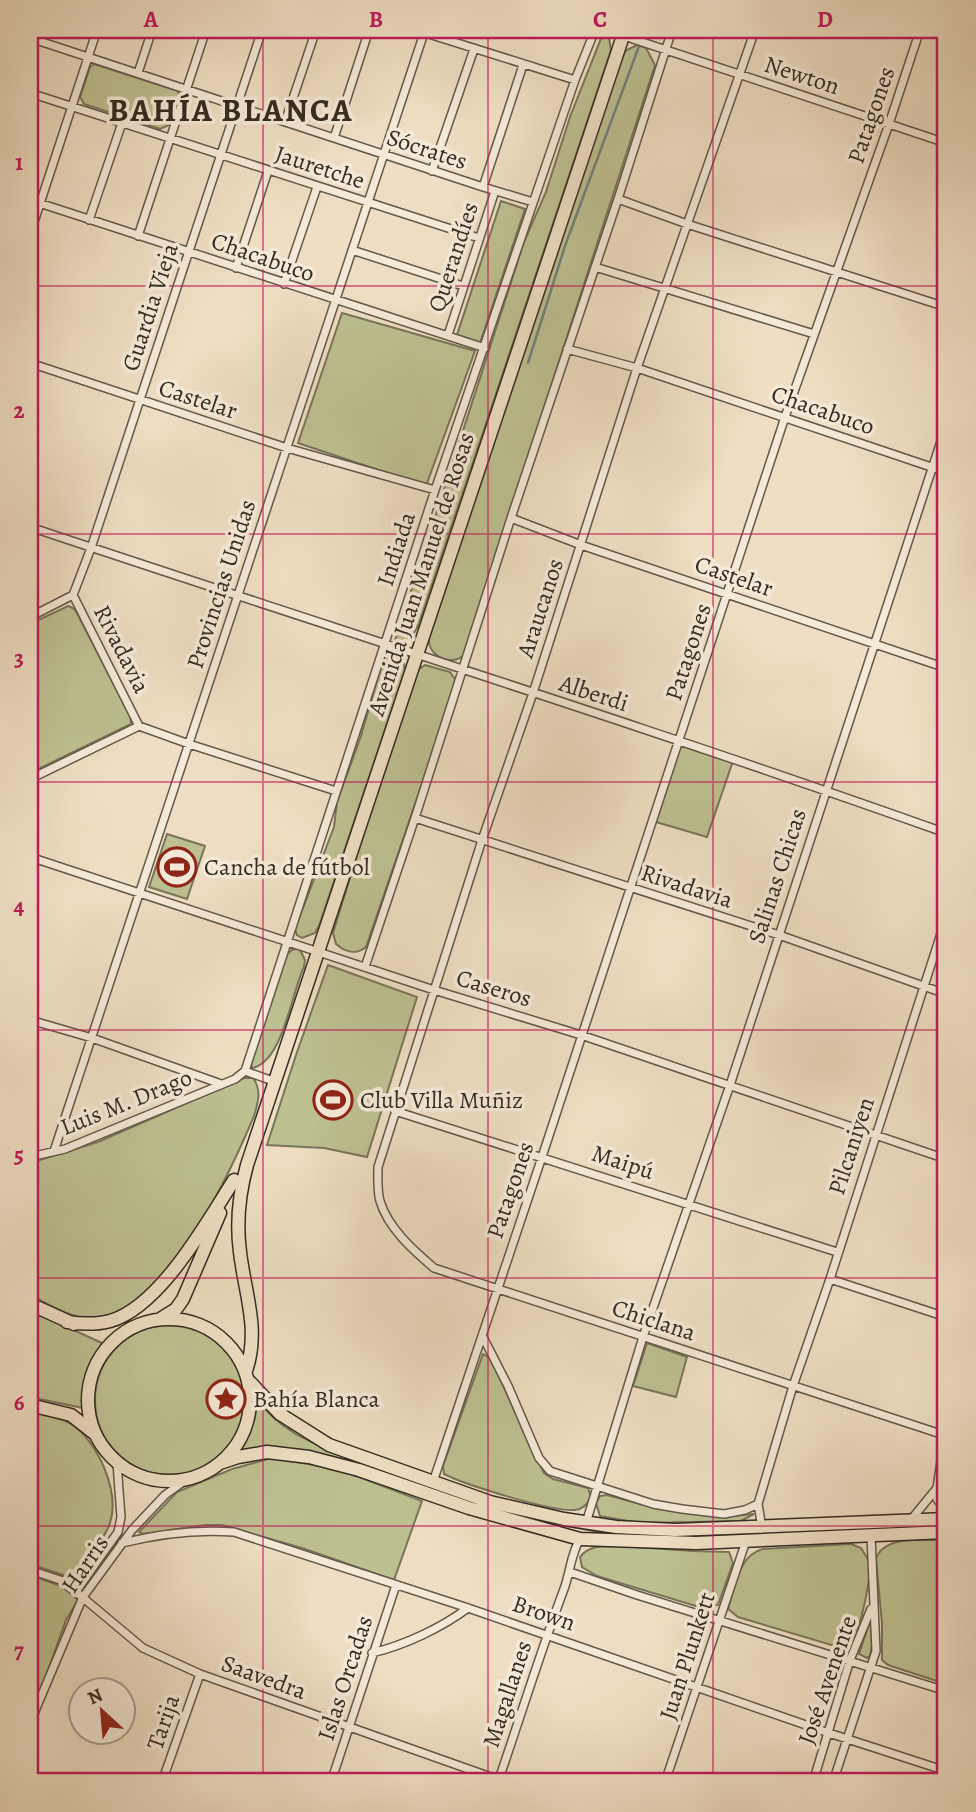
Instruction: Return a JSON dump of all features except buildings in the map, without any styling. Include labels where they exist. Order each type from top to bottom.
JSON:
[{"type":"main road","name":"Avenida Juan Manuel de Rosas","points":[[247,1376],[253,1338],[238,1220],[243,1178],[273,1080],[624,32]]},
{"type":"main road","name":"Avenida Juan Manuel de Rosas","points":[[156,1320],[171,1313],[183,1299],[257,1131]]},
{"type":"main road","points":[[67,1322],[103,1323],[122,1317],[139,1305],[183,1258],[234,1180]]},
{"type":"main road","points":[[30,1304],[67,1322],[88,1328],[105,1331],[156,1320],[175,1319],[193,1322],[225,1341],[237,1355],[247,1376],[251,1398],[249,1417],[243,1434],[220,1464]]},
{"type":"main road","points":[[138,1325],[108,1346],[94,1370],[88,1397],[89,1416],[104,1449],[117,1463],[132,1473],[150,1479],[169,1482],[187,1479],[238,1457],[267,1452],[337,1463],[469,1508],[580,1539],[696,1543],[946,1532]]},
{"type":"main road","points":[[247,1376],[280,1414],[316,1438],[343,1451],[432,1483],[512,1508],[586,1523],[675,1530],[946,1519]]},
{"type":"main road","points":[[30,1405],[71,1416],[95,1433]]},
{"type":"street","points":[[39,41],[43,30]]},
{"type":"street","points":[[30,234],[97,30]]},
{"type":"street","points":[[138,73],[152,30]]},
{"type":"street","points":[[138,236],[206,30]]},
{"type":"street","name":"Guardia Vieja","points":[[73,595],[91,548],[262,30]]},
{"type":"street","points":[[285,122],[316,30]]},
{"type":"street","points":[[334,138],[369,30]]},
{"type":"street","points":[[416,30],[575,80]]},
{"type":"street","name":"Indiada","points":[[244,1071],[435,490],[575,80],[595,30]]},
{"type":"street","name":"Newton","points":[[606,30],[624,32],[740,75],[946,143]]},
{"type":"street","points":[[365,967],[672,30]]},
{"type":"street","name":"Araucanos","points":[[380,1202],[378,1167],[434,989],[638,368],[755,30]]},
{"type":"street","name":"Patagones","points":[[497,1288],[680,742],[785,417],[920,30]]},
{"type":"street","name":"Provincias Unidas","points":[[54,1151],[425,31]]},
{"type":"street","name":"Sócrates","points":[[30,38],[533,202]]},
{"type":"street","points":[[432,170],[474,49]]},
{"type":"street","name":"Querandíes","points":[[482,187],[523,65]]},
{"type":"street","name":"Jauretche","points":[[30,93],[480,238]]},
{"type":"street","points":[[89,220],[122,123]]},
{"type":"street","points":[[236,268],[268,170]]},
{"type":"street","points":[[285,284],[317,187]]},
{"type":"street","name":"Querandíes","points":[[448,335],[495,191]]},
{"type":"street","points":[[618,199],[687,224],[946,307]]},
{"type":"street","name":"Chacabuco","points":[[30,200],[485,348]]},
{"type":"street","points":[[352,250],[463,286]]},
{"type":"street","points":[[595,267],[814,334]]},
{"type":"street","name":"Chacabuco","points":[[567,349],[638,368],[946,472]]},
{"type":"street","name":"Castelar","points":[[30,363],[287,449],[435,490]]},
{"type":"street","name":"Salinas Chicas","points":[[643,1338],[730,1085],[946,426]]},
{"type":"street","name":"Castelar","points":[[511,518],[581,545],[946,668]]},
{"type":"street","name":"Alberdi","points":[[30,527],[464,669],[946,833]]},
{"type":"street","name":"Rivadavia","points":[[30,617],[73,595],[139,726],[336,791]]},
{"type":"street","name":"Rivadavia","points":[[30,779],[139,726]]},
{"type":"street","name":"Rivadavia","points":[[415,818],[779,935],[946,994]]},
{"type":"street","name":"Caseros","points":[[30,857],[581,1035],[946,1159]]},
{"type":"street","name":"Pilcaniyen","points":[[793,1385],[830,1279],[946,918]]},
{"type":"street","points":[[30,1020],[92,1038],[222,1084]]},
{"type":"street","points":[[244,1071],[273,1080]]},
{"type":"street","name":"Luis M. Drago","points":[[31,1155],[65,1149],[235,1079],[244,1071]]},
{"type":"street","name":"Maipú","points":[[395,1111],[837,1252]]},
{"type":"street","name":"Chiclana","points":[[380,1202],[406,1242],[434,1268],[643,1338],[945,1432]]},
{"type":"street","points":[[830,1279],[946,1317]]},
{"type":"street","points":[[432,1483],[497,1288]]},
{"type":"street","points":[[482,1337],[508,1386],[539,1458],[557,1474],[653,1504],[699,1512],[724,1514],[758,1504]]},
{"type":"street","points":[[586,1523],[643,1338]]},
{"type":"street","points":[[762,1528],[758,1504],[793,1385]]},
{"type":"street","points":[[945,1432],[937,1499],[946,1512]]},
{"type":"street","name":"Harris","points":[[76,1591],[118,1532],[121,1517],[117,1463]]},
{"type":"street","name":"Harris","points":[[30,1730],[32,1709],[83,1597],[122,1543],[164,1495],[187,1479]]},
{"type":"street","points":[[910,1521],[937,1488],[946,1485]]},
{"type":"street","name":"Brown","points":[[122,1543],[207,1530],[234,1532],[468,1608],[946,1771]]},
{"type":"street","points":[[871,1536],[873,1606]]},
{"type":"street","name":"Magallanes","points":[[501,1782],[546,1636],[570,1572],[575,1546],[580,1539]]},
{"type":"street","name":"Juan Plunkett","points":[[665,1782],[746,1541]]},
{"type":"street","name":"Saavedra","points":[[30,1570],[63,1581],[142,1648],[200,1674],[501,1782]]},
{"type":"street","points":[[570,1572],[946,1691]]},
{"type":"street","name":"Islas Orcadas","points":[[331,1782],[396,1585]]},
{"type":"street","name":"José Avenente","points":[[813,1782],[850,1660],[873,1606]]},
{"type":"street","name":"José Avenente","points":[[833,1782],[876,1651],[873,1606]]},
{"type":"street","points":[[372,1653],[388,1649],[442,1625],[468,1608]]},
{"type":"street","name":"Tarija","points":[[162,1782],[200,1674]]},
{"type":"green space","points":[[602,36],[609,38],[611,50],[419,624],[411,638],[400,643],[395,641],[524,242],[546,192],[570,117]]},
{"type":"green space","points":[[637,45],[646,48],[655,65],[464,655],[447,660],[432,650],[429,637],[606,99],[625,51]]},
{"type":"green space","points":[[94,64],[178,91],[179,96],[169,125],[160,129],[84,104],[80,97],[90,67]]},
{"type":"green space","points":[[501,201],[525,209],[480,343],[457,335]]},
{"type":"green space","points":[[342,313],[475,351],[426,486],[298,443]]},
{"type":"green space","points":[[68,606],[77,613],[130,716],[131,724],[30,773],[30,624]]},
{"type":"green space","points":[[391,652],[403,658],[405,670],[319,926],[315,933],[302,938],[297,935],[295,929],[334,827],[337,802],[361,736],[384,657]]},
{"type":"green space","points":[[425,665],[450,672],[457,682],[366,947],[354,952],[347,951],[336,944],[333,933],[396,728],[419,669]]},
{"type":"green space","points":[[681,745],[733,761],[707,837],[656,822]]},
{"type":"green space","name":"Cancha de fútbol","points":[[167,834],[205,846],[187,899],[149,887]]},
{"type":"green space","points":[[299,948],[305,960],[304,967],[279,1041],[263,1063],[252,1068],[250,1062],[286,955]]},
{"type":"green space","name":"Club Villa Muñiz","points":[[328,965],[417,997],[367,1157],[324,1148],[267,1145]]},
{"type":"green space","points":[[244,1078],[253,1078],[258,1087],[258,1097],[254,1116],[243,1141],[212,1204],[192,1237],[170,1268],[146,1294],[121,1311],[95,1319],[70,1314],[30,1295],[30,1163],[98,1142]]},
{"type":"green space","points":[[30,1310],[102,1343],[103,1347],[90,1368],[85,1383],[83,1408],[30,1397]]},
{"type":"green space","points":[[170,1325],[199,1330],[223,1347],[240,1371],[245,1400],[240,1429],[223,1453],[199,1470],[170,1475],[141,1470],[117,1453],[100,1429],[95,1400],[100,1371],[117,1347],[141,1330]]},
{"type":"green space","points":[[647,1343],[687,1357],[676,1397],[633,1386]]},
{"type":"green space","points":[[483,1354],[490,1358],[544,1473],[553,1479],[588,1488],[591,1497],[583,1507],[575,1510],[564,1509],[529,1502],[444,1474],[443,1466]]},
{"type":"green space","points":[[255,1396],[284,1427],[334,1452],[585,1528],[946,1523],[946,1528],[696,1538],[603,1533],[501,1513],[358,1465],[237,1452],[250,1431]]},
{"type":"green space","points":[[30,1411],[61,1419],[81,1432],[98,1455],[109,1483],[112,1497],[110,1523],[75,1577],[30,1564]]},
{"type":"green space","points":[[272,1458],[338,1469],[422,1501],[394,1580],[302,1548],[222,1525],[143,1534],[139,1532],[177,1492],[232,1469]]},
{"type":"green space","points":[[607,1495],[644,1505],[720,1517],[754,1514],[741,1521],[640,1523],[600,1516],[596,1503],[600,1496]]},
{"type":"green space","points":[[946,1540],[946,1684],[888,1665],[882,1660],[882,1624],[876,1559],[880,1551],[896,1542]]},
{"type":"green space","points":[[851,1544],[861,1548],[868,1561],[869,1570],[860,1623],[848,1650],[738,1617],[728,1609],[739,1573],[755,1552],[763,1549]]},
{"type":"green space","points":[[622,1546],[729,1552],[733,1563],[718,1605],[705,1608],[696,1606],[597,1576],[582,1567],[580,1557],[589,1550]]},
{"type":"green space","points":[[30,1575],[61,1586],[78,1600],[66,1620],[40,1693],[33,1697],[30,1696]]},
{"type":"green space","points":[[869,1624],[872,1645],[867,1658],[859,1654]]},
{"type":"waterway","points":[[528,363],[565,246],[645,30]]},
{"type":"place","name":"Cancha de fútbol","points":[[177,867]]},
{"type":"place","name":"Club Villa Muñiz","points":[[333,1100]]},
{"type":"place","name":"Bahía Blanca","points":[[226,1399]]},
{"type":"district","name":"BAHÍA BLANCA","points":[[231,110]]}]
